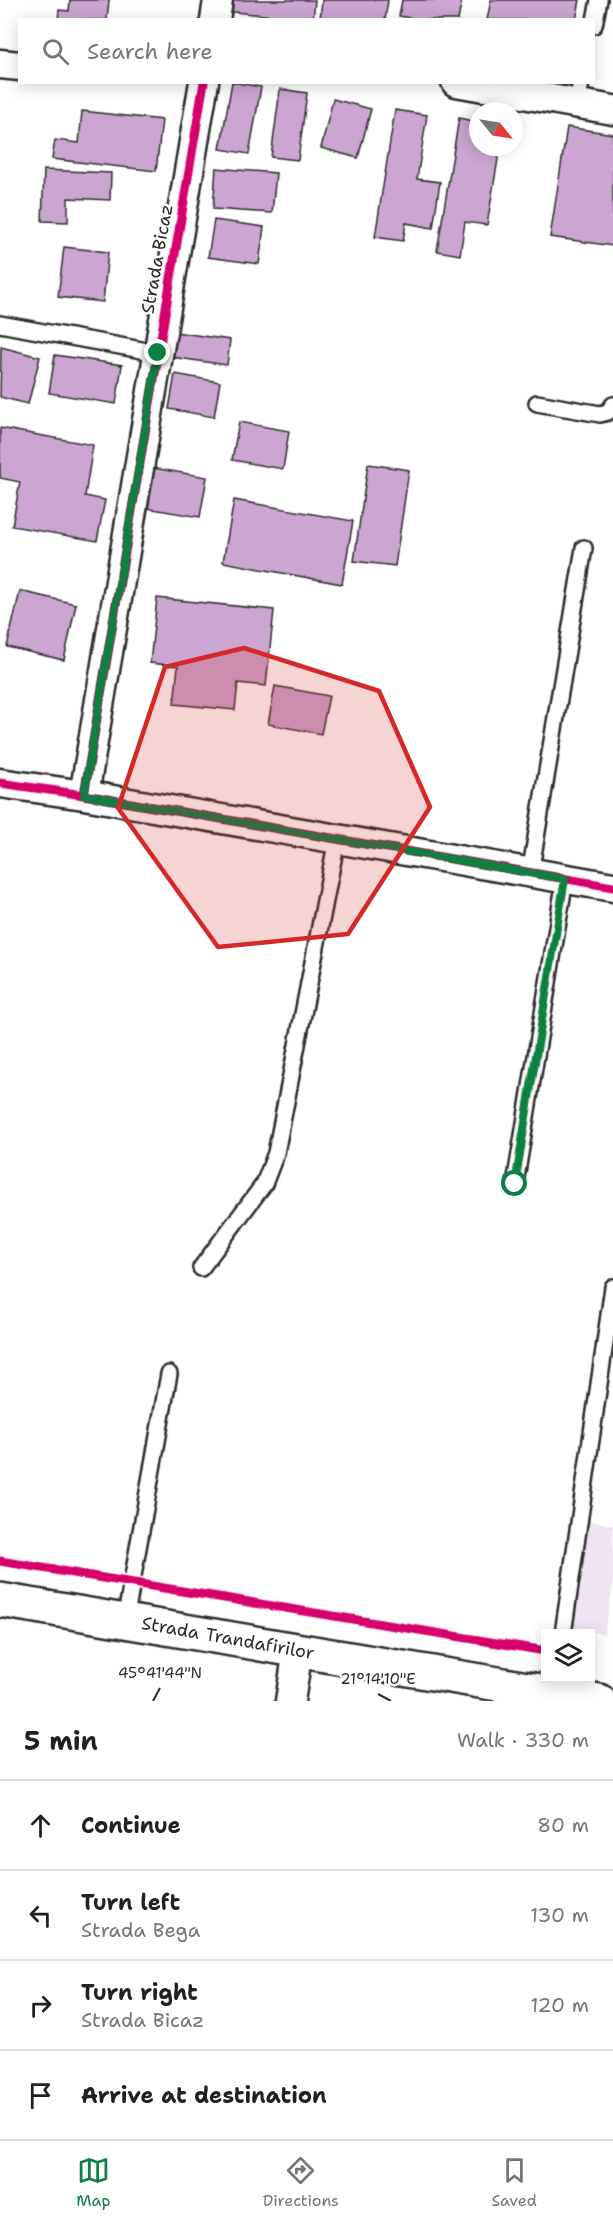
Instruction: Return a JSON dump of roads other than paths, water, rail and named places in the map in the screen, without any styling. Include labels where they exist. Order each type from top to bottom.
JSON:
[{"type":"main road","name":"Strada Trandafirilor","points":[[0,1600],[298,1650],[556,1686],[599,1701]]},
{"type":"street","points":[[215,18],[218,0]]},
{"type":"street","points":[[0,64],[18,66]]},
{"type":"street","name":"Strada Bicaz","points":[[84,795],[158,353],[196,84]]},
{"type":"street","points":[[478,84],[579,93],[613,110]]},
{"type":"street","points":[[0,783],[84,795],[613,887]]},
{"type":"street","points":[[290,1701],[298,1650]]},
{"type":"lane","points":[[595,20],[599,0]]},
{"type":"lane","points":[[0,324],[158,353]]},
{"type":"lane","points":[[537,403],[600,414],[608,412],[613,405]]},
{"type":"lane","points":[[530,874],[584,548]]},
{"type":"lane","points":[[201,1268],[264,1184],[276,1153],[337,839]]},
{"type":"lane","points":[[515,1184],[565,879]]},
{"type":"lane","points":[[564,1629],[613,1287]]},
{"type":"lane","points":[[125,1621],[169,1374]]}]
